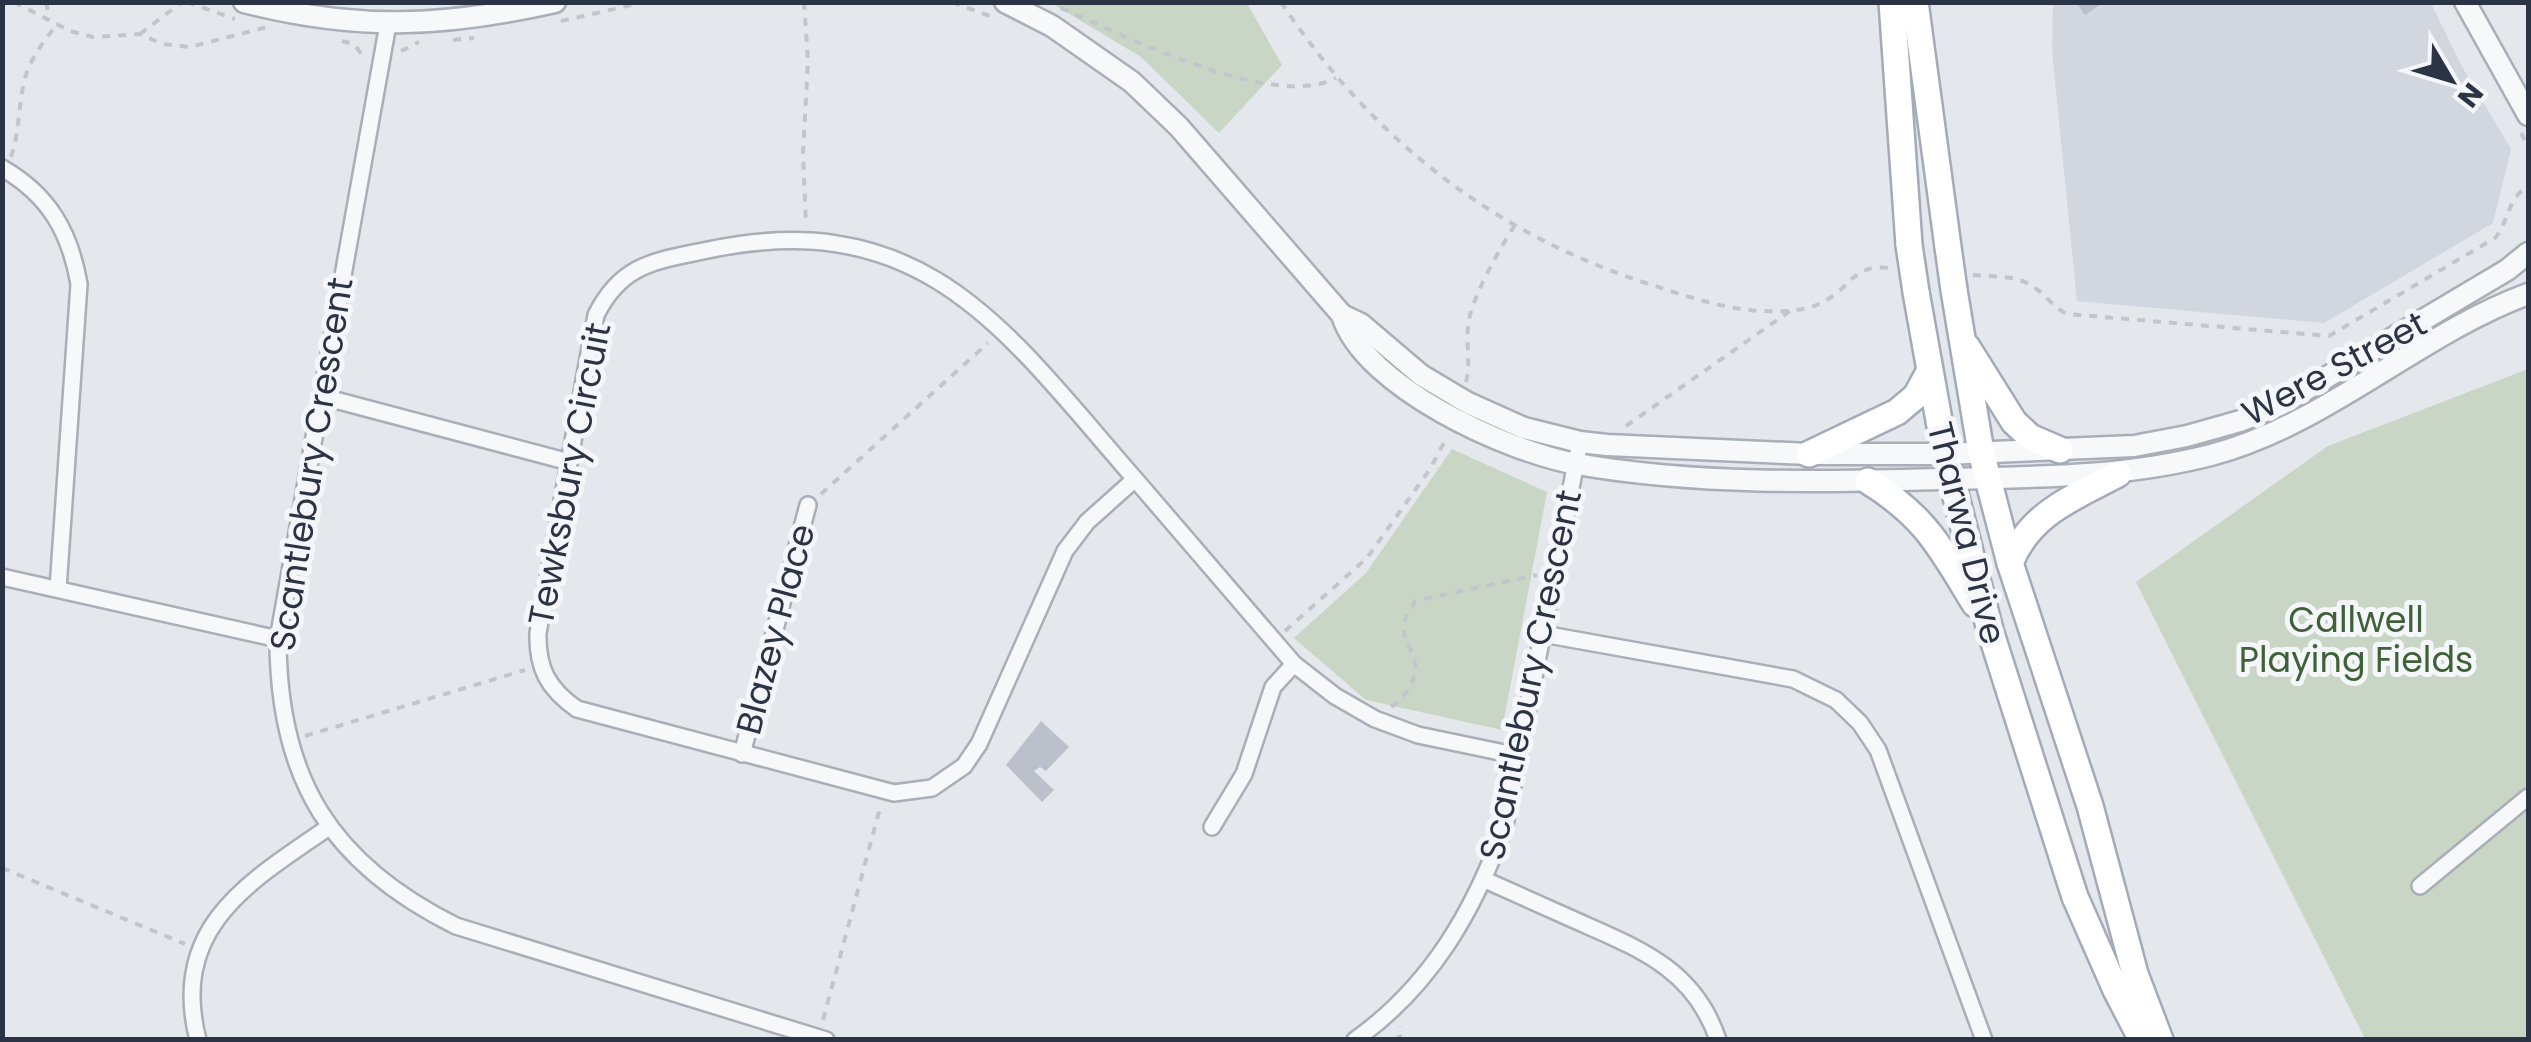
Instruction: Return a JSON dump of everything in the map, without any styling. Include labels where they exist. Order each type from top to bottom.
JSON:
[{"type":"main road","name":"Tharwa Drive","points":[[1892,2],[1909,245],[1928,374],[1948,466],[1990,630],[2075,897],[2142,1040]]},
{"type":"main road","name":"Tharwa Drive","points":[[1915,2],[1959,335],[1987,479],[2010,563],[2090,806],[2135,974],[2160,1040]]},
{"type":"main road","points":[[1959,335],[2014,422],[2030,438],[2060,450]]},
{"type":"main road","points":[[1810,454],[1897,412],[1916,396],[1928,374]]},
{"type":"main road","points":[[2010,563],[2019,540],[2032,525],[2118,474]]},
{"type":"main road","points":[[1868,481],[1897,498],[1932,534],[1990,630]]},
{"type":"street","points":[[244,2],[320,19],[388,24],[484,18],[554,2]]},
{"type":"street","points":[[1004,2],[1052,26],[1132,82],[1179,127],[1342,315],[1356,343],[1426,402],[1498,441],[1575,464],[1700,478],[1868,481],[1948,466]]},
{"type":"street","points":[[2466,2],[2528,115]]},
{"type":"street","name":"Scantlebury Crescent","points":[[388,24],[278,639],[278,689],[288,741],[304,784],[329,827],[376,878],[414,905],[456,926],[822,1038]]},
{"type":"street","points":[[4,168],[38,192],[59,219],[73,250],[79,284],[58,590]]},
{"type":"street","name":"Tewksbury Circuit","points":[[1135,479],[1087,522],[1065,551],[979,744],[964,766],[932,788],[907,793],[885,791],[578,709],[558,696],[544,678],[537,656],[596,315],[607,293],[624,276],[657,260],[744,242],[804,240],[868,250],[901,261],[961,294],[1018,344],[1135,479],[1294,664],[1336,696],[1373,718],[1418,735],[1519,756]]},
{"type":"street","name":"Were Street","points":[[1948,466],[1981,452],[2134,446],[2240,421],[2280,405],[2507,270],[2528,253]]},
{"type":"street","name":"Were Street","points":[[1948,466],[1987,479],[2118,474],[2215,454],[2310,414],[2487,310],[2528,294]]},
{"type":"street","points":[[1342,315],[1361,324],[1421,375],[1458,398],[1524,428],[1580,442],[1948,466]]},
{"type":"street","points":[[320,396],[568,462]]},
{"type":"street","name":"Scantlebury Crescent","points":[[1355,1040],[1408,995],[1438,960],[1485,880],[1504,825],[1519,756],[1580,442]]},
{"type":"street","name":"Blazey Place","points":[[742,754],[808,505]]},
{"type":"street","points":[[2,577],[278,639]]},
{"type":"street","points":[[1542,634],[1792,678],[1836,700],[1860,723],[1878,750],[1984,1040]]},
{"type":"street","points":[[1212,827],[1244,774],[1273,686],[1294,664]]},
{"type":"street","points":[[2420,886],[2528,797]]},
{"type":"street","points":[[198,1040],[191,1000],[199,950],[224,906],[329,827]]},
{"type":"street","points":[[1485,880],[1644,951],[1686,984],[1706,1012],[1718,1040]]},
{"type":"street","points":[[1374,1026],[1386,1040]]},
{"type":"path","points":[[14,2],[93,38],[140,34],[162,44],[190,48],[267,27]]},
{"type":"path","points":[[46,2],[49,18]]},
{"type":"path","points":[[140,34],[185,2],[250,24]]},
{"type":"path","points":[[804,2],[808,61],[804,240]]},
{"type":"path","points":[[1049,2],[1186,63],[1296,86],[1336,78]]},
{"type":"path","points":[[4,168],[18,140],[26,75],[36,52],[58,23]]},
{"type":"path","points":[[354,44],[366,62]]},
{"type":"path","points":[[1458,398],[1470,367],[1468,323],[1496,256],[1515,225]]},
{"type":"path","points":[[808,505],[996,336]]},
{"type":"path","points":[[1274,641],[1367,558],[1430,469],[1450,431]]},
{"type":"path","points":[[1373,718],[1378,709],[1395,706],[1408,692],[1415,674],[1415,658],[1404,636],[1404,624],[1415,600],[1544,574],[1554,576]]},
{"type":"path","points":[[288,741],[531,668]]},
{"type":"path","points":[[822,1038],[885,791]]},
{"type":"path","points":[[2,868],[199,950]]},
{"type":"shaded area","points":[[2053,3],[2431,3],[2460,63],[2511,149],[2493,223],[2324,323],[2077,301],[2052,50]]},
{"type":"green space","points":[[1051,3],[1247,3],[1282,65],[1219,133],[1141,57]]},
{"type":"green space","name":"Callwell Playing Fields","points":[[2528,369],[2528,1039],[2365,1039],[2136,582],[2328,446]]},
{"type":"green space","points":[[1452,449],[1547,492],[1502,730],[1366,700],[1294,638],[1366,573]]},
{"type":"building","points":[[2076,2],[2104,2],[2085,15]]},
{"type":"building","points":[[1041,721],[1069,747],[1046,771],[1040,767],[1034,771],[1054,790],[1042,802],[1006,765]]}]
